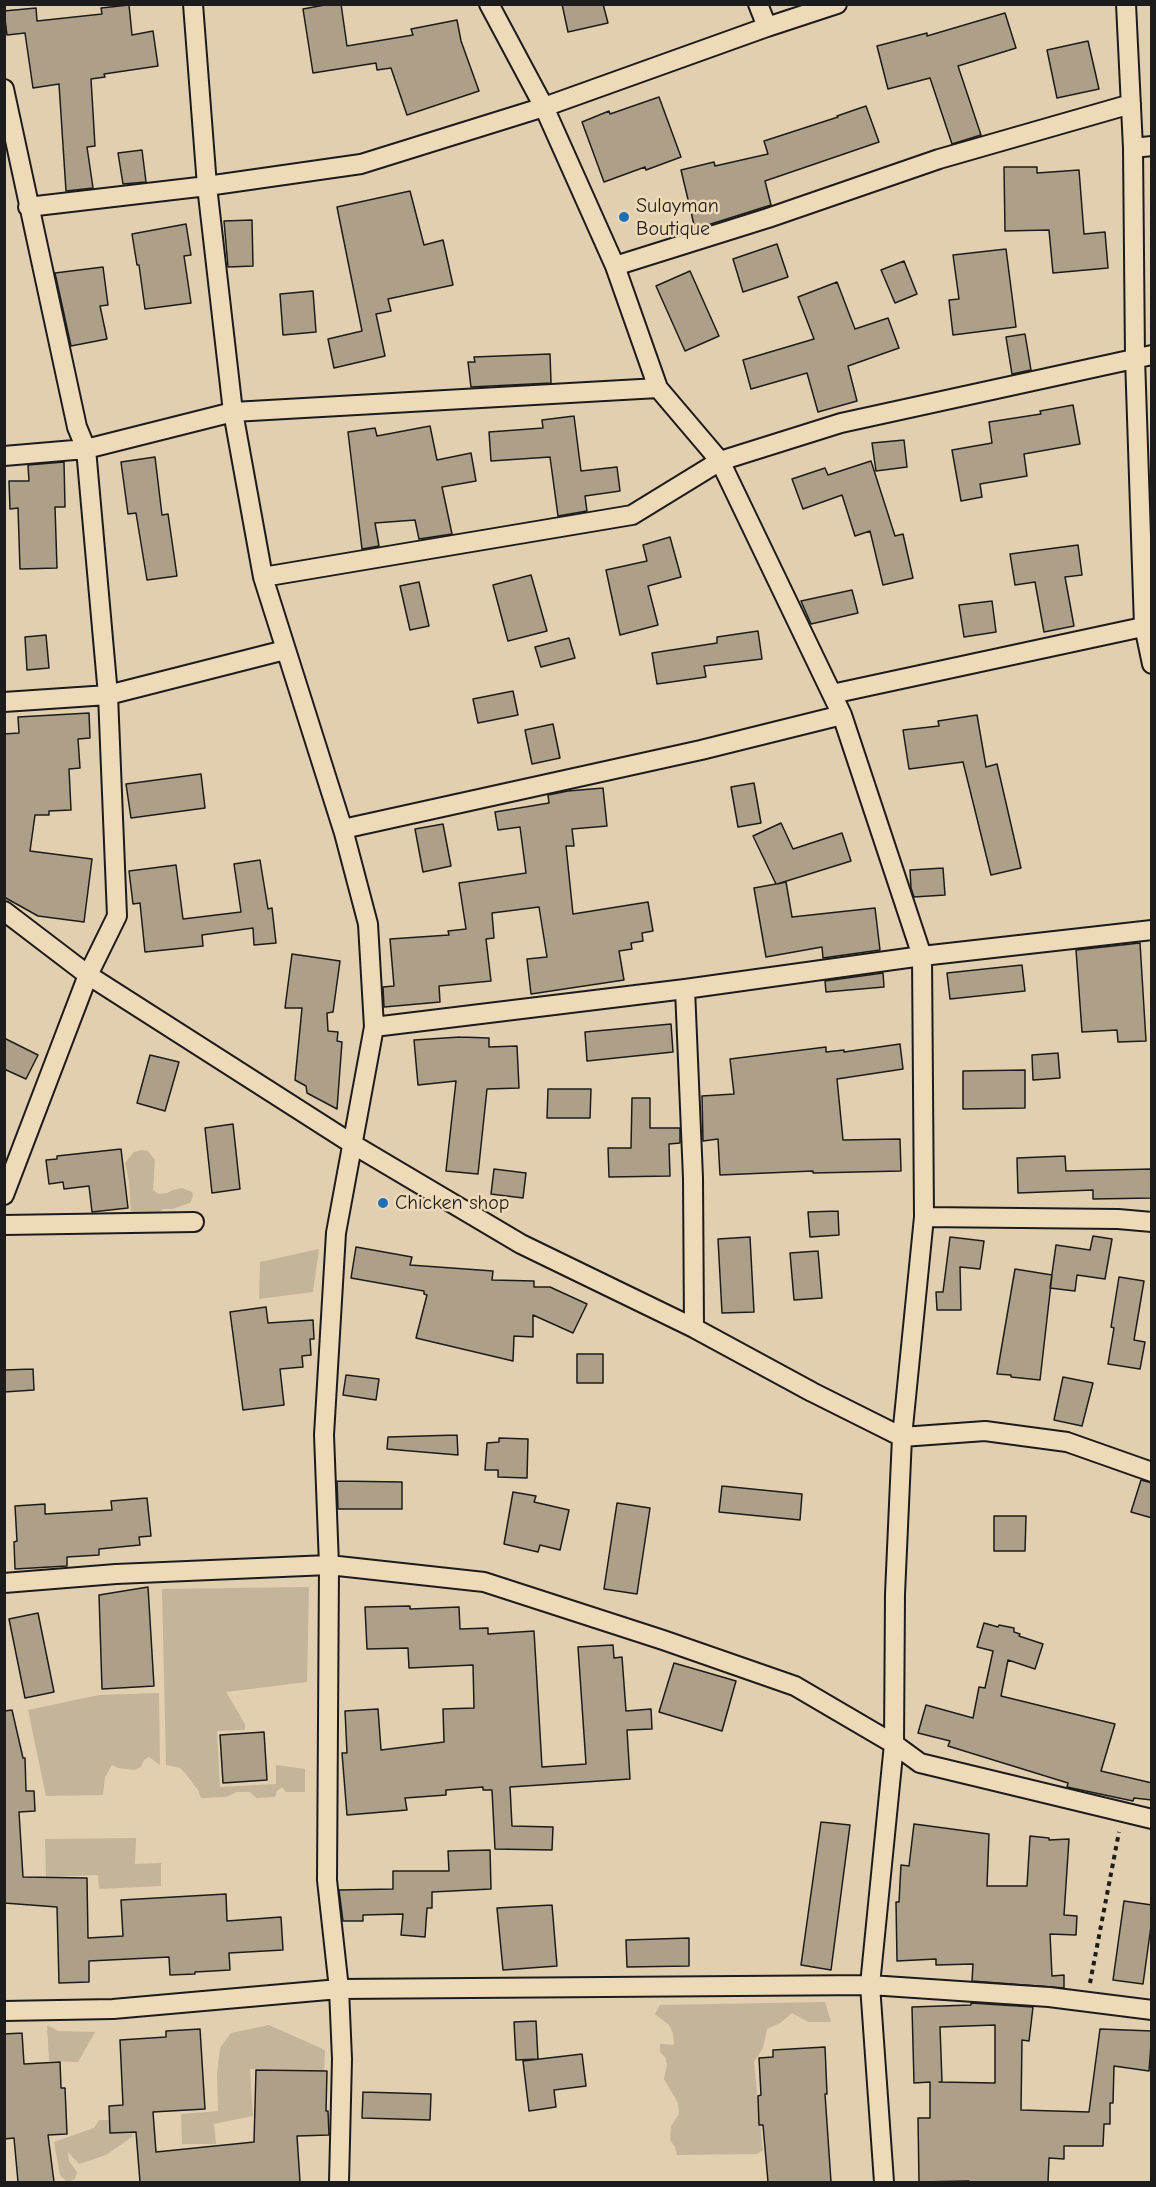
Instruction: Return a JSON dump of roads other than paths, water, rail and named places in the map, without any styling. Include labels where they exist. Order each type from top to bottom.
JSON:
[{"type":"street","points":[[193,4],[207,186],[233,412],[263,577],[343,829],[368,924],[374,1027],[336,1233],[324,1435],[329,1565],[327,1880],[339,1989],[342,2059],[339,2182]]},
{"type":"street","points":[[489,4],[544,106],[615,266],[658,388],[720,461],[842,715],[922,956],[924,1217],[902,1437],[895,1594],[894,1744],[870,1985],[884,2182]]},
{"type":"street","points":[[758,4],[767,27]]},
{"type":"street","points":[[28,207],[207,186],[361,164],[544,106],[837,4]]},
{"type":"street","points":[[1126,4],[1143,356],[1148,626],[1152,664]]},
{"type":"street","points":[[4,89],[76,427],[86,449],[108,696],[117,916],[88,975],[4,1195]]},
{"type":"street","points":[[615,266],[768,218],[939,159],[1131,104]]},
{"type":"street","points":[[1133,148],[1152,146]]},
{"type":"street","points":[[263,577],[632,515],[720,461],[841,423],[1143,356]]},
{"type":"street","points":[[4,456],[86,449],[233,412],[658,388]]},
{"type":"street","points":[[832,694],[1148,626]]},
{"type":"street","points":[[4,702],[108,696],[285,650]]},
{"type":"street","points":[[343,829],[701,750],[842,715]]},
{"type":"street","points":[[4,911],[88,975],[354,1145],[521,1245],[694,1328],[812,1392],[902,1437],[985,1431],[1067,1442],[1152,1472]]},
{"type":"street","points":[[374,1027],[685,989],[922,956],[1152,930]]},
{"type":"street","points":[[685,989],[693,1178],[694,1328]]},
{"type":"street","points":[[924,1217],[1118,1219],[1152,1222]]},
{"type":"street","points":[[4,1225],[194,1222]]},
{"type":"street","points":[[4,1583],[116,1574],[329,1565],[484,1582],[795,1686],[894,1744],[920,1763],[1152,1819]]},
{"type":"street","points":[[4,2011],[112,2008],[339,1989],[870,1985],[1049,1997],[1152,2010]]},
{"type":"place","name":"Sulayman Boutique","points":[[624,217]]},
{"type":"place","name":"Chicken shop","points":[[383,1203]]}]
